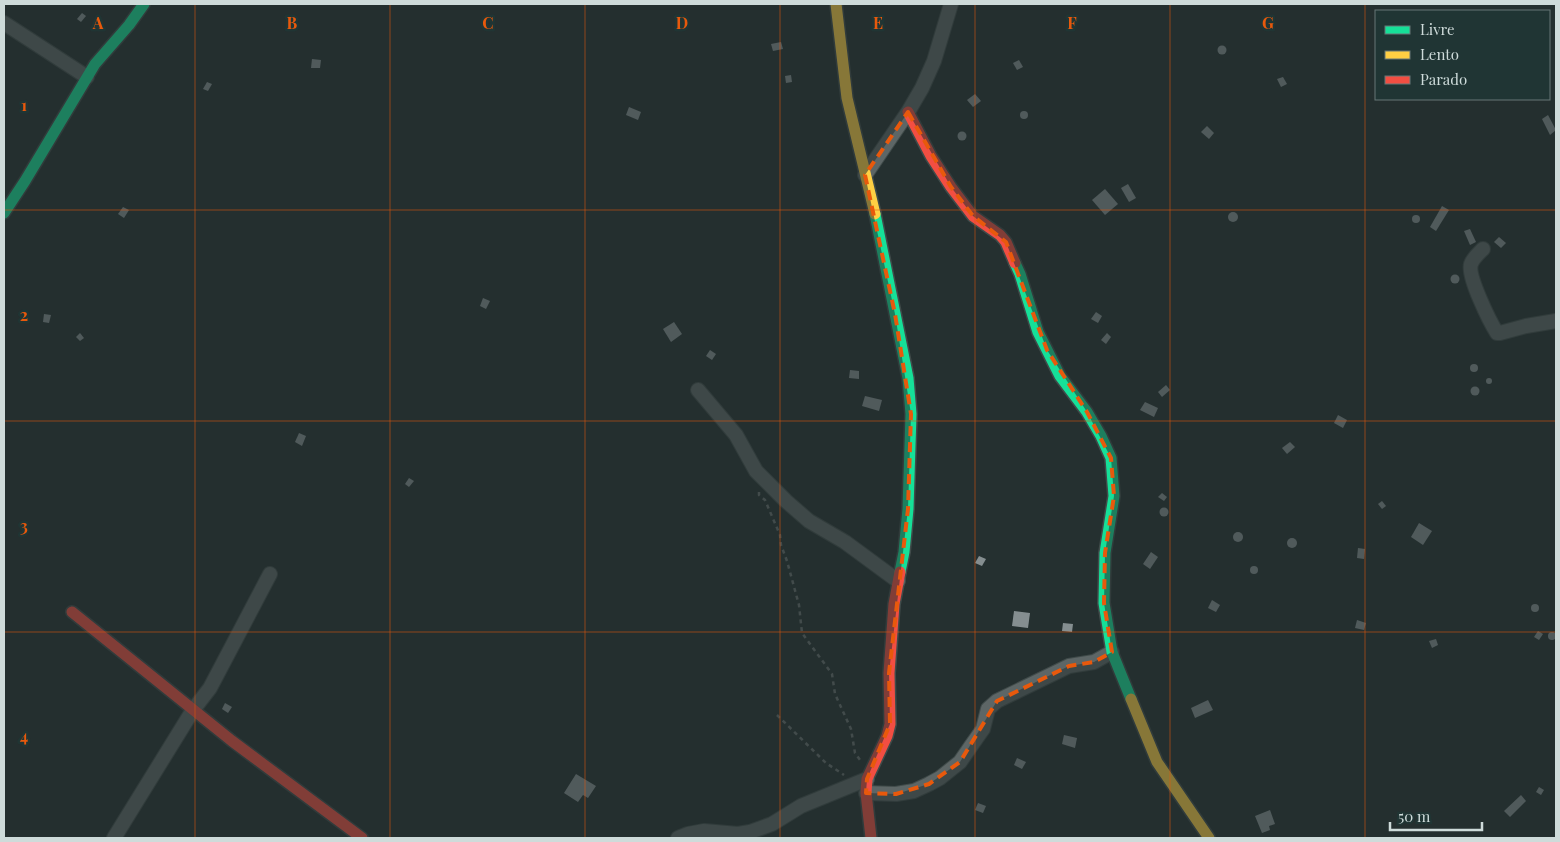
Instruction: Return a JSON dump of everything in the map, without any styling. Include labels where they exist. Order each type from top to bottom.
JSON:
[{"type":"street","points":[[4,213],[95,64],[129,25],[144,4]]},
{"type":"street","points":[[836,4],[847,98],[877,224],[908,378],[911,414],[908,509],[904,552],[898,581],[889,673],[890,724],[887,736],[863,785],[871,838]]},
{"type":"street","points":[[865,175],[922,88],[934,62],[951,4]]},
{"type":"street","points":[[4,23],[87,77]]},
{"type":"street","points":[[908,112],[931,156],[951,187],[973,216],[1000,235],[1006,242],[1023,281],[1038,332],[1046,350],[1060,376],[1087,412],[1111,458],[1114,496],[1105,553],[1104,603],[1112,652],[1158,762],[1209,838]]},
{"type":"street","points":[[1483,249],[1470,267],[1475,287],[1497,333],[1548,321],[1556,321]]},
{"type":"street","points":[[698,390],[736,436],[756,471],[786,502],[809,521],[845,542],[898,581]]},
{"type":"street","points":[[114,838],[193,710],[210,688],[270,574]]},
{"type":"street","points":[[72,612],[193,710],[362,838]]},
{"type":"street","points":[[678,838],[704,831],[738,834],[750,832],[772,824],[801,806],[863,785],[896,794],[914,791],[929,784],[960,762],[983,729],[988,710],[997,701],[1068,666],[1094,662],[1112,652]]},
{"type":"path","points":[[756,471],[759,495],[764,500],[780,535],[781,545],[799,605],[802,633],[832,674],[834,694],[851,729],[855,753],[863,764],[863,785]]},
{"type":"path","points":[[777,715],[826,763],[863,785]]},
{"type":"highlighted area","points":[[908,112],[951,187],[973,216],[1006,242],[1047,350],[1087,412],[1111,458],[1114,496],[1105,553],[1104,603],[1112,652],[1094,662],[1069,666],[997,701],[960,762],[929,784],[896,794],[866,793],[867,779],[890,724],[889,673],[908,509],[911,414],[895,314],[865,175]]},
{"type":"building","points":[[82,13],[86,16],[81,22],[77,19]]},
{"type":"building","points":[[781,42],[783,49],[773,51],[771,44]]},
{"type":"building","points":[[1222,45],[1227,50],[1222,55],[1217,50]]},
{"type":"building","points":[[312,59],[321,60],[320,68],[311,68]]},
{"type":"building","points":[[1019,60],[1023,67],[1017,70],[1013,63]]},
{"type":"building","points":[[791,75],[792,82],[786,83],[785,76]]},
{"type":"building","points":[[1283,77],[1287,84],[1281,87],[1277,79]]},
{"type":"building","points":[[207,82],[212,84],[208,91],[203,89]]},
{"type":"building","points":[[975,94],[981,101],[973,107],[967,100]]},
{"type":"building","points":[[629,107],[641,112],[638,120],[626,115]]},
{"type":"building","points":[[1024,111],[1028,115],[1024,119],[1020,115]]},
{"type":"building","points":[[1548,115],[1556,130],[1550,135],[1542,119]]},
{"type":"building","points":[[1207,126],[1214,133],[1209,139],[1201,132]]},
{"type":"building","points":[[962,132],[966,136],[962,140],[958,136]]},
{"type":"building","points":[[1128,184],[1136,198],[1129,202],[1121,188]]},
{"type":"building","points":[[1105,189],[1118,204],[1105,215],[1092,200]]},
{"type":"building","points":[[1442,206],[1449,210],[1436,231],[1430,227]]},
{"type":"building","points":[[123,207],[129,210],[124,218],[118,214]]},
{"type":"building","points":[[1231,212],[1235,212],[1238,217],[1237,221],[1231,222],[1228,219],[1228,215]]},
{"type":"building","points":[[1416,215],[1420,219],[1416,223],[1412,219]]},
{"type":"building","points":[[1470,229],[1476,242],[1470,245],[1464,231]]},
{"type":"building","points":[[1499,237],[1506,243],[1501,248],[1494,242]]},
{"type":"building","points":[[1455,274],[1460,279],[1455,284],[1450,279]]},
{"type":"building","points":[[483,298],[490,301],[486,309],[480,306]]},
{"type":"building","points":[[1096,312],[1102,316],[1098,323],[1091,319]]},
{"type":"building","points":[[44,314],[51,315],[49,323],[43,322]]},
{"type":"building","points":[[674,322],[682,334],[671,342],[663,329]]},
{"type":"building","points":[[80,333],[84,338],[80,341],[76,337]]},
{"type":"building","points":[[1107,333],[1111,337],[1106,344],[1101,340]]},
{"type":"building","points":[[710,350],[716,354],[712,360],[706,356]]},
{"type":"building","points":[[1474,364],[1478,368],[1474,372],[1470,368]]},
{"type":"building","points":[[850,370],[859,371],[859,379],[849,378]]},
{"type":"building","points":[[1489,378],[1492,381],[1489,384],[1486,381]]},
{"type":"building","points":[[1166,385],[1170,390],[1162,397],[1158,392]]},
{"type":"building","points":[[1475,387],[1479,391],[1475,395],[1471,391]]},
{"type":"building","points":[[865,396],[882,400],[879,411],[862,406]]},
{"type":"building","points":[[1145,402],[1158,408],[1154,417],[1140,410]]},
{"type":"building","points":[[1338,415],[1347,420],[1343,428],[1334,423]]},
{"type":"building","points":[[299,433],[306,436],[302,446],[295,442]]},
{"type":"building","points":[[1290,442],[1295,447],[1287,454],[1282,448]]},
{"type":"building","points":[[409,478],[414,481],[409,487],[405,484]]},
{"type":"building","points":[[1162,493],[1167,497],[1164,501],[1158,497]]},
{"type":"building","points":[[1382,501],[1386,506],[1382,509],[1378,504]]},
{"type":"building","points":[[1164,507],[1169,512],[1164,517],[1159,512]]},
{"type":"building","points":[[1419,523],[1432,531],[1423,545],[1411,537]]},
{"type":"building","points":[[1238,532],[1243,537],[1238,542],[1233,537]]},
{"type":"building","points":[[1292,538],[1297,543],[1292,548],[1287,543]]},
{"type":"building","points":[[1358,548],[1365,549],[1364,559],[1357,558]]},
{"type":"building","points":[[1151,552],[1158,557],[1150,569],[1143,564]]},
{"type":"building","points":[[979,556],[986,559],[982,566],[975,563]]},
{"type":"building","points":[[1254,566],[1258,570],[1254,574],[1250,570]]},
{"type":"building","points":[[1212,600],[1220,605],[1216,612],[1208,608]]},
{"type":"building","points":[[1535,604],[1539,608],[1535,612],[1531,608]]},
{"type":"building","points":[[1014,611],[1030,613],[1028,628],[1012,626]]},
{"type":"building","points":[[1357,620],[1366,623],[1364,630],[1355,628]]},
{"type":"building","points":[[1063,623],[1073,624],[1072,632],[1062,631]]},
{"type":"building","points":[[1538,631],[1543,634],[1539,640],[1534,637]]},
{"type":"building","points":[[1552,632],[1556,636],[1552,640],[1548,636]]},
{"type":"building","points":[[1436,639],[1438,645],[1432,648],[1429,641]]},
{"type":"building","points":[[1208,700],[1213,710],[1195,718],[1191,708]]},
{"type":"building","points":[[225,703],[232,707],[228,713],[222,709]]},
{"type":"building","points":[[1064,735],[1077,738],[1075,748],[1062,744]]},
{"type":"building","points":[[1017,758],[1026,762],[1022,769],[1014,765]]},
{"type":"building","points":[[576,774],[596,786],[588,798],[583,795],[578,802],[564,793]]},
{"type":"building","points":[[1539,787],[1544,790],[1541,795],[1536,792]]},
{"type":"building","points":[[1521,795],[1526,801],[1510,817],[1504,811]]},
{"type":"building","points":[[978,803],[986,806],[983,813],[975,810]]},
{"type":"building","points":[[1270,810],[1275,824],[1269,826],[1270,830],[1262,833],[1255,816]]},
{"type":"traffic: fast","points":[[4,213],[95,64],[129,25],[144,4]]},
{"type":"traffic: fast","points":[[875,214],[908,378],[911,414],[908,509],[900,572]]},
{"type":"traffic: fast","points":[[1015,263],[1038,332],[1060,376],[1087,412],[1111,458],[1114,496],[1105,553],[1104,603],[1112,652],[1131,699]]},
{"type":"traffic: slow","points":[[836,4],[847,98],[875,214]]},
{"type":"traffic: slow","points":[[1131,699],[1157,762],[1209,838]]},
{"type":"traffic: jam","points":[[908,112],[931,156],[951,187],[973,216],[1000,235],[1006,242],[1015,263]]},
{"type":"traffic: jam","points":[[871,838],[866,793],[867,779],[887,736],[890,724],[889,673],[894,604],[900,572]]},
{"type":"traffic: jam","points":[[72,612],[232,741],[362,838]]}]
